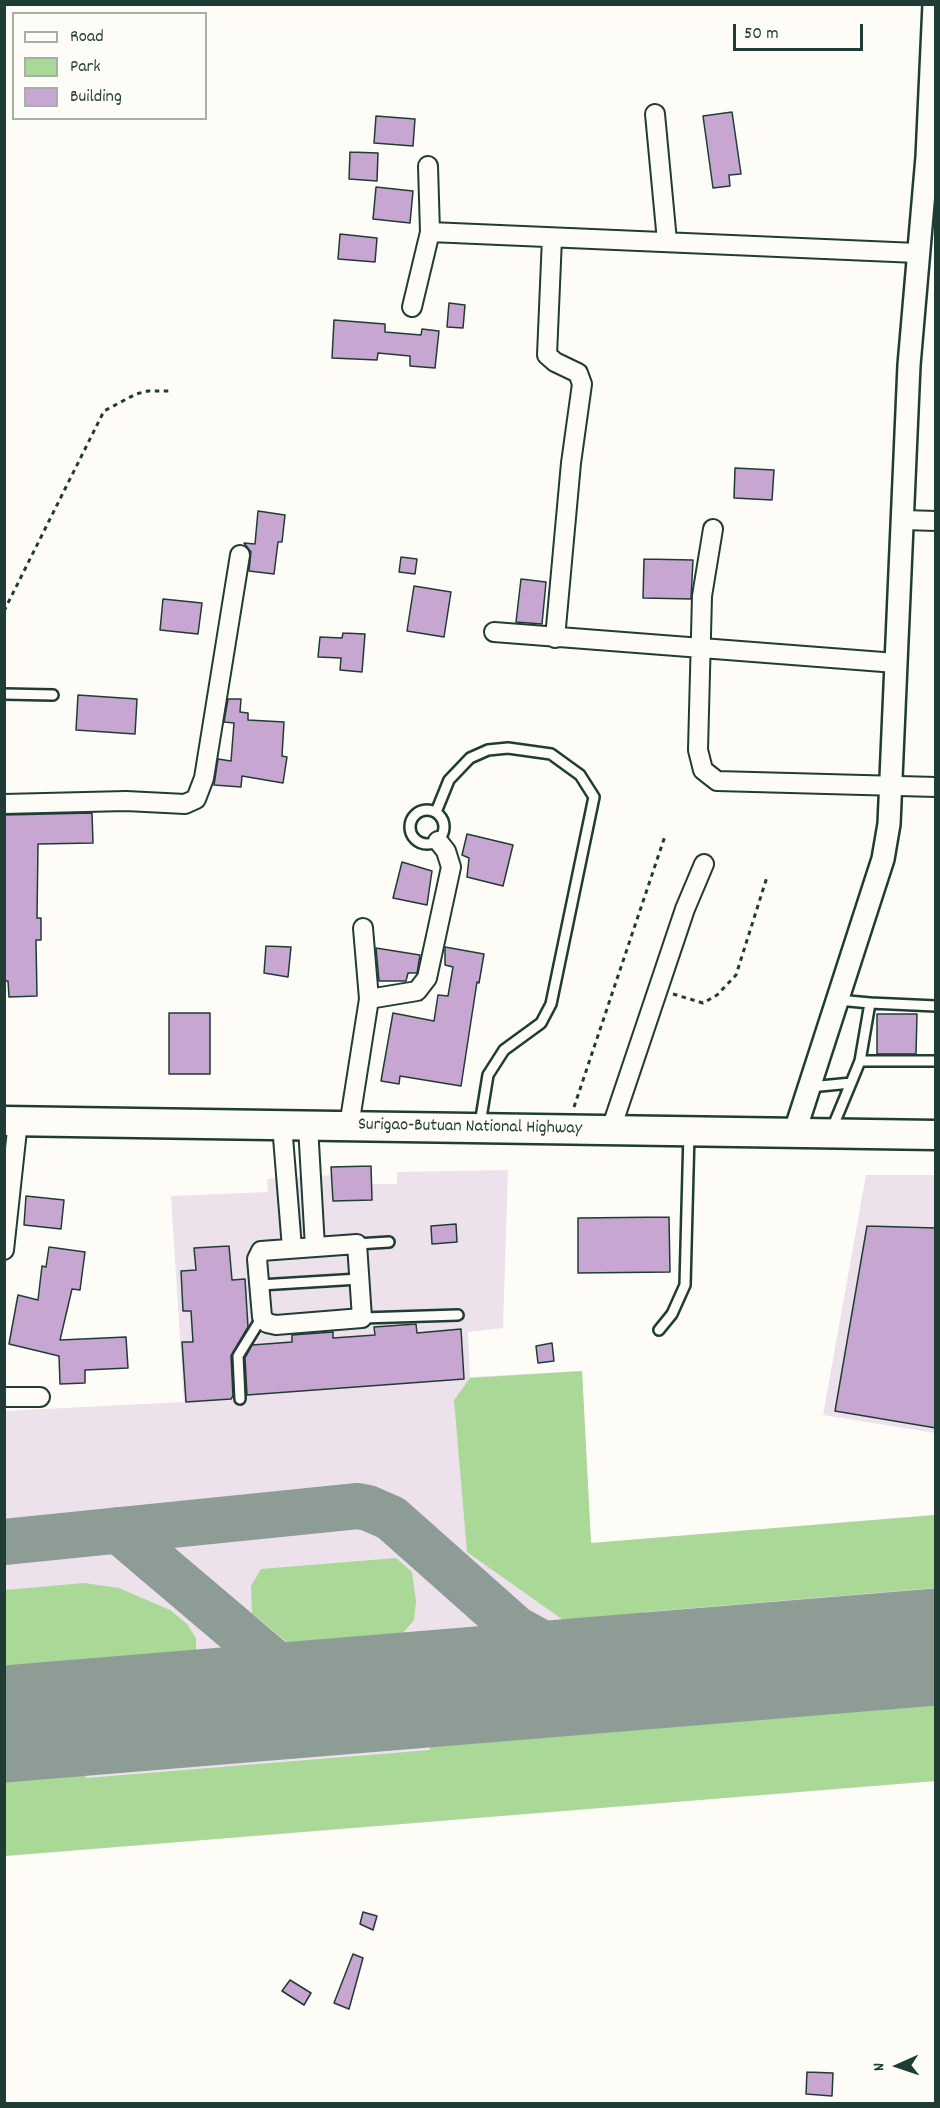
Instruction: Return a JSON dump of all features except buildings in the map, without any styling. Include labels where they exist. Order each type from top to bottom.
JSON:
[{"type":"highway","name":"Surigao-Butuan National Highway","points":[[11,1121],[479,1129],[795,1131],[936,1135]]},
{"type":"street","points":[[795,1131],[883,859],[891,785],[917,253],[927,157],[934,4]]},
{"type":"street","points":[[655,114],[667,241]]},
{"type":"street","points":[[412,307],[429,232],[428,166]]},
{"type":"street","points":[[429,232],[917,253]]},
{"type":"street","points":[[552,238],[548,355],[555,362],[578,374],[582,384],[571,463],[555,638]]},
{"type":"street","points":[[904,520],[936,521]]},
{"type":"street","points":[[713,529],[702,596],[698,750],[703,770],[717,781],[936,787]]},
{"type":"street","points":[[4,804],[126,801],[185,804],[196,800],[204,778],[240,555]]},
{"type":"street","points":[[494,632],[702,650],[896,663]]},
{"type":"street","points":[[369,999],[417,991],[427,978],[451,867],[446,851],[438,841]]},
{"type":"street","points":[[611,1130],[685,909],[704,864]]},
{"type":"street","points":[[349,1126],[369,999],[363,928]]},
{"type":"street","points":[[4,1250],[11,1121]]},
{"type":"street","points":[[295,1126],[315,1247]]},
{"type":"street","points":[[292,1248],[295,1126]]},
{"type":"street","points":[[357,1244],[362,1318],[276,1325],[267,1323],[262,1317],[258,1255],[266,1249],[357,1244]]},
{"type":"street","points":[[4,1397],[40,1397]]},
{"type":"lane","points":[[4,694],[53,696]]},
{"type":"lane","points":[[436,812],[449,780],[470,758],[488,750],[498,749],[551,754],[580,775],[594,797],[551,1004],[541,1023],[504,1050],[488,1075],[479,1129]]},
{"type":"lane","points":[[419,811],[436,812],[444,826],[444,832],[438,841],[421,843],[410,831],[411,819],[419,811]]},
{"type":"lane","points":[[838,1000],[936,1006]]},
{"type":"lane","points":[[831,1132],[860,1061],[870,1003]]},
{"type":"lane","points":[[860,1061],[936,1061]]},
{"type":"lane","points":[[810,1086],[851,1083]]},
{"type":"lane","points":[[659,1330],[672,1314],[685,1285],[689,1131]]},
{"type":"lane","points":[[357,1244],[389,1242]]},
{"type":"lane","points":[[260,1285],[359,1278]]},
{"type":"lane","points":[[362,1318],[458,1315]]},
{"type":"lane","points":[[240,1399],[238,1356],[262,1317]]},
{"type":"path","points":[[4,611],[104,411],[123,400],[148,391],[170,391]]},
{"type":"path","points":[[566,1130],[665,836]]},
{"type":"path","points":[[657,990],[702,1003],[717,995],[736,975],[767,877]]},
{"type":"shaded area","points":[[508,1170],[503,1328],[468,1332],[470,1377],[582,1371],[591,1543],[935,1515],[935,1781],[5,1856],[5,1411],[184,1402],[171,1196],[268,1192],[267,1179],[332,1175],[333,1201],[372,1200],[372,1184],[397,1184],[397,1172]]},
{"type":"shaded area","points":[[866,1175],[935,1175],[935,1433],[823,1415]]},
{"type":"green space","points":[[582,1371],[591,1543],[935,1515],[935,1588],[645,1612],[646,1630],[614,1633],[612,1618],[566,1622],[467,1552],[454,1400],[470,1378]]},
{"type":"green space","points":[[396,1558],[412,1572],[416,1601],[414,1620],[401,1635],[289,1644],[252,1613],[251,1586],[261,1569]]},
{"type":"green space","points":[[84,1583],[119,1588],[170,1610],[187,1624],[196,1638],[196,1652],[78,1662],[79,1674],[5,1680],[5,1590]]},
{"type":"green space","points":[[935,1705],[935,1781],[5,1856],[5,1772],[85,1766],[86,1778],[430,1750],[429,1730],[655,1711],[657,1728]]},
{"type":"taxiway","points":[[4,1542],[358,1506],[368,1508],[391,1518],[516,1629],[571,1659],[613,1674]]},
{"type":"taxiway","points":[[118,1530],[316,1698]]},
{"type":"runway","points":[[4,1724],[936,1647]]}]
